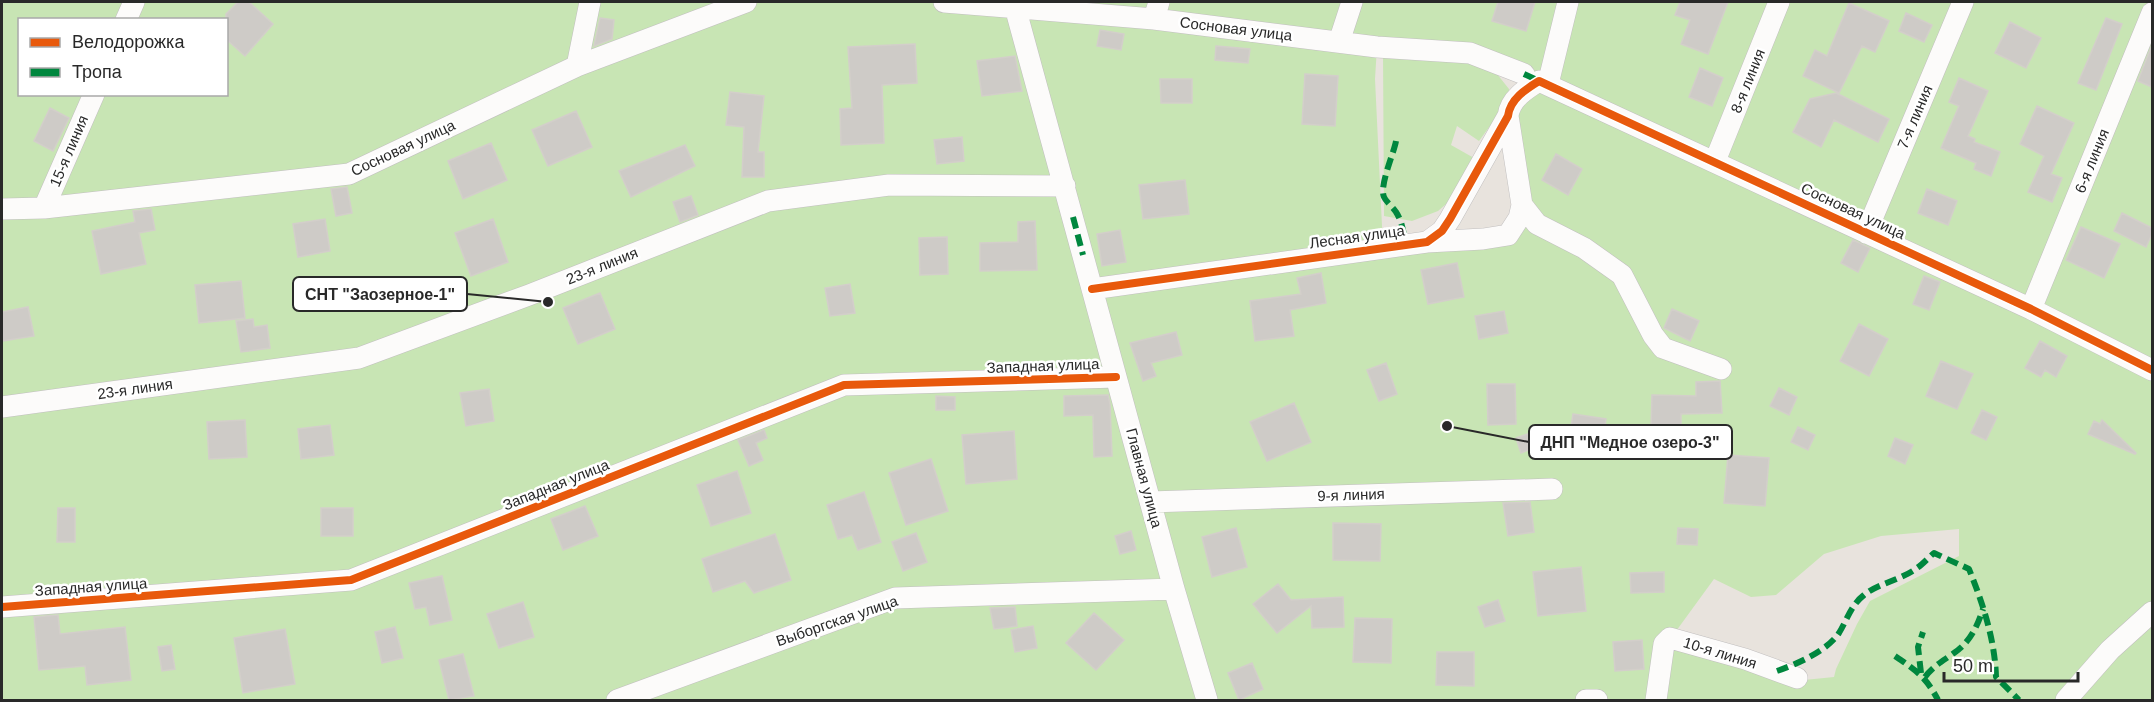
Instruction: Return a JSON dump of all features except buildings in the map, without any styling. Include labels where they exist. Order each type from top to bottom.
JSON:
[{"type":"street","points":[[127,18],[134,2]]},
{"type":"street","points":[[577,66],[590,2]]},
{"type":"street","name":"Сосновая улица","points":[[2,209],[44,208],[349,174],[577,66],[746,2]]},
{"type":"street","name":"Сосновая улица","points":[[944,2],[1016,7],[1157,10],[1339,42],[1377,47],[1470,53],[1537,80],[1715,161],[2031,309],[2152,370]]},
{"type":"street","points":[[1339,42],[1352,2]]},
{"type":"street","points":[[1537,80],[1568,2]]},
{"type":"street","name":"8-я линия","points":[[1715,161],[1779,2]]},
{"type":"street","name":"7-я линия","points":[[1866,233],[1963,2]]},
{"type":"street","name":"Главная улица","points":[[1016,7],[1150,502],[1207,700]]},
{"type":"street","name":"6-я линия","points":[[2031,309],[2152,13]]},
{"type":"street","name":"Лесная улица","points":[[1427,242],[1442,231],[1450,219],[1508,116],[1509,108],[1522,92],[1537,80]]},
{"type":"street","name":"15-я линия","points":[[44,208],[93,96]]},
{"type":"street","points":[[1508,116],[1522,205],[1537,224],[1584,248],[1622,275],[1653,335],[1663,348],[1721,369]]},
{"type":"street","name":"23-я линия","points":[[2,407],[359,358],[530,295],[768,201],[890,185],[1065,186]]},
{"type":"street","name":"Лесная улица","points":[[1092,289],[1427,242],[1483,239],[1508,235],[1519,218],[1522,205]]},
{"type":"street","name":"Западная улица","points":[[2,607],[351,580],[844,386],[1116,377]]},
{"type":"street","name":"9-я линия","points":[[1150,502],[1552,489]]},
{"type":"street","name":"Выборгская улица","points":[[618,700],[895,598],[1174,589]]},
{"type":"street","points":[[2066,700],[2110,650],[2152,612]]},
{"type":"street","name":"10-я линия","points":[[1656,700],[1664,644],[1670,638],[1745,659],[1797,678]]},
{"type":"street","points":[[1586,700],[1597,700]]},
{"type":"green space","points":[[2,2],[2152,2],[2152,700],[2,700]],"holes":[[[1377,47],[1470,53],[1539,81],[1509,126],[1519,218],[1483,239],[1383,247],[1375,79]],[[1959,529],[1959,556],[1870,601],[1857,624],[1834,677],[1804,680],[1671,638],[1714,579],[1751,597],[1776,595],[1824,554],[1881,536]]]},
{"type":"green space","points":[[1383,53],[1456,56],[1493,69],[1509,89],[1508,101],[1479,141],[1457,126],[1451,145],[1474,158],[1460,192],[1438,211],[1412,221],[1384,216]]},
{"type":"marked path","points":[[1524,74],[1539,81]]},
{"type":"marked path","points":[[1396,141],[1383,192],[1385,199],[1400,219],[1405,244]]},
{"type":"marked path","points":[[1073,217],[1083,255]]},
{"type":"marked path","points":[[1777,671],[1802,661],[1827,646],[1834,640],[1852,608],[1864,595],[1876,587],[1911,572],[1934,553],[1969,569],[1987,622],[1996,677],[2019,700]]},
{"type":"marked path","points":[[1925,677],[1969,639],[1983,609]]},
{"type":"marked path","points":[[1921,673],[1918,647],[1923,632]]},
{"type":"marked path","points":[[1895,656],[1920,675],[1938,700]]},
{"type":"cycle path","points":[[1092,289],[1427,242],[1442,231],[1450,219],[1508,116],[1512,104],[1524,91],[1539,81],[2031,309],[2152,370]]},
{"type":"cycle path","points":[[2,607],[351,580],[844,385],[1116,377]]},
{"type":"place","name":"СНТ \"Заозерное-1\"","points":[[548,302]]},
{"type":"place","name":"ДНП \"Медное озеро-3\"","points":[[1447,426]]}]
